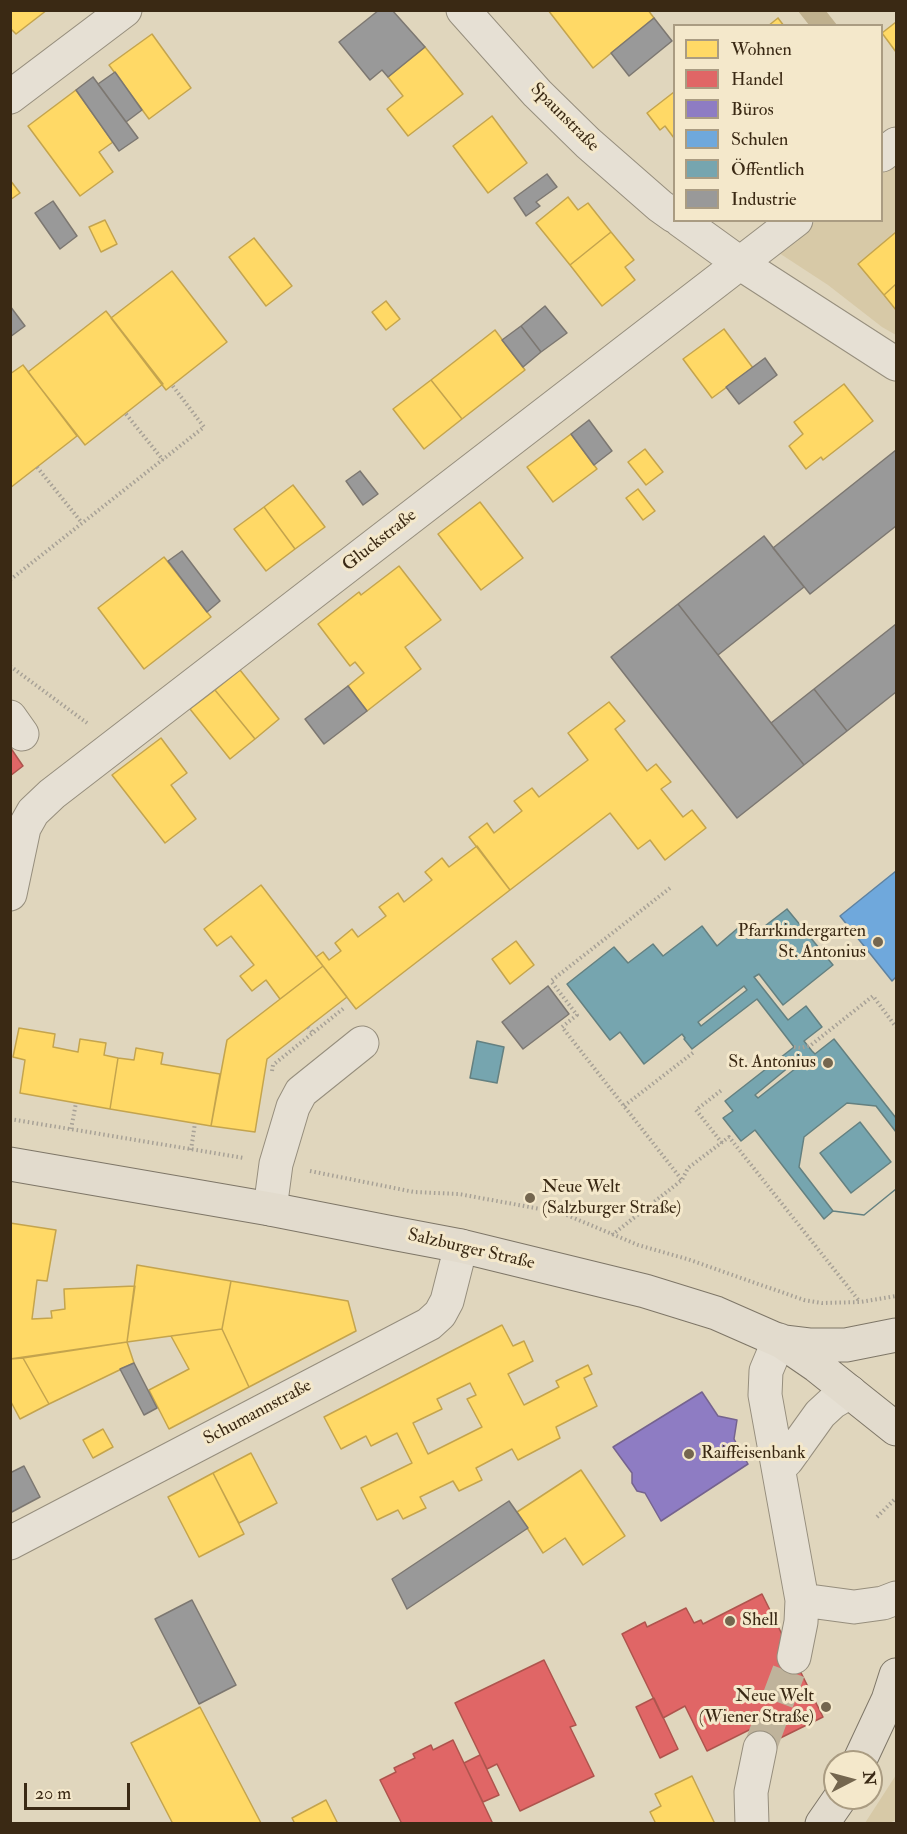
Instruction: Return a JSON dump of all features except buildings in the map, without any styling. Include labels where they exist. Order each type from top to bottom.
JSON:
[{"type":"main road","name":"Salzburger Straße","points":[[10,1164],[270,1209],[461,1246],[645,1290],[716,1313],[781,1341],[897,1429]]},
{"type":"main road","points":[[781,1341],[830,1346],[897,1335]]},
{"type":"main road","points":[[865,1750],[897,1675]]},
{"type":"main road","points":[[822,1824],[832,1810]]},
{"type":"street","points":[[10,97],[125,10]]},
{"type":"street","name":"Spaunstraße","points":[[463,10],[537,93],[588,143],[673,215]]},
{"type":"street","points":[[883,154],[897,144]]},
{"type":"street","points":[[683,222],[741,264],[897,364]]},
{"type":"street","name":"Gluckstraße","points":[[10,894],[24,828],[33,812],[51,794],[794,222]]},
{"type":"street","points":[[270,1209],[276,1164],[293,1107],[301,1092],[362,1043]]},
{"type":"street","name":"Schumannstraße","points":[[10,1543],[429,1324],[440,1314],[447,1301],[461,1246]]},
{"type":"street","points":[[781,1341],[766,1371],[765,1395],[802,1600],[801,1622],[794,1658]]},
{"type":"street","points":[[778,1468],[787,1460],[820,1414],[833,1402],[850,1392]]},
{"type":"street","points":[[802,1600],[854,1607],[883,1603],[897,1598]]},
{"type":"street","points":[[752,1824],[751,1792],[760,1748]]},
{"type":"path","points":[[10,580],[204,427],[172,385]]},
{"type":"path","points":[[126,414],[163,460]]},
{"type":"path","points":[[37,467],[82,523]]},
{"type":"path","points":[[10,666],[116,744]]},
{"type":"path","points":[[669,888],[551,981],[577,1015],[562,1027],[682,1180]]},
{"type":"path","points":[[794,1047],[801,1048],[811,1045],[873,996],[897,1027]]},
{"type":"path","points":[[308,1027],[313,1033]]},
{"type":"path","points":[[624,1107],[694,1052]]},
{"type":"path","points":[[722,1143],[696,1110],[723,1089]]},
{"type":"path","points":[[71,1129],[76,1103]]},
{"type":"path","points":[[10,1119],[276,1164],[414,1192],[459,1194],[562,1213],[588,1222],[612,1235],[804,1300],[822,1303],[872,1301]]},
{"type":"path","points":[[191,1150],[195,1123]]},
{"type":"path","points":[[612,1235],[682,1180],[688,1168],[729,1137],[860,1302]]},
{"type":"path","points":[[883,1300],[897,1296]]},
{"type":"path","points":[[877,1517],[895,1499]]},
{"type":"shaded area","points":[[798,11],[826,11],[836,24],[808,24]]},
{"type":"shaded area","points":[[896,160],[896,335],[882,327],[828,285],[776,251],[815,222],[883,222],[883,170]]},
{"type":"shaded area","points":[[896,1775],[896,1820],[889,1823],[865,1823],[873,1810],[883,1810],[883,1795]]},
{"type":"tunnel","points":[[760,1748],[794,1657]]},
{"type":"place","name":"Pfarrkindergarten St. Antonius","points":[[878,942]]},
{"type":"place","name":"St. Antonius","points":[[828,1063]]},
{"type":"place","name":"Neue Welt (Salzburger Straße)","points":[[530,1198]]},
{"type":"place","name":"Raiffeisenbank","points":[[689,1454]]},
{"type":"place","name":"Shell","points":[[730,1621]]},
{"type":"place","name":"Neue Welt (Wiener Straße)","points":[[826,1707]]}]
